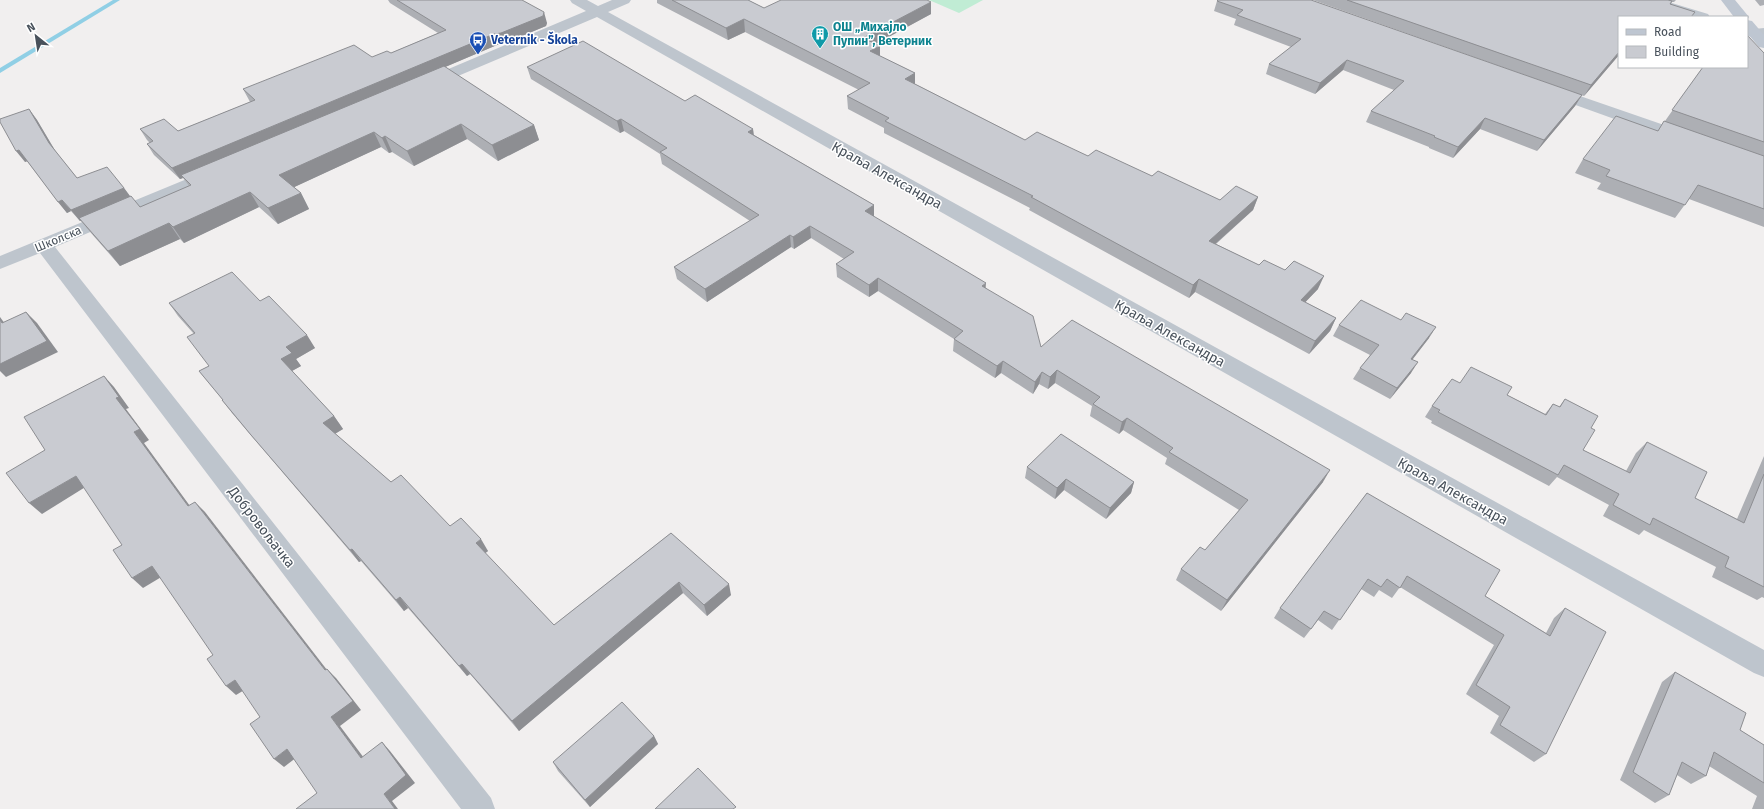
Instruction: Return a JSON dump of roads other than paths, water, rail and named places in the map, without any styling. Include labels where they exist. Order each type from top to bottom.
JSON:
[{"type":"street","name":"Краља Александра","points":[[577,0],[1764,664]]},
{"type":"street","points":[[409,91],[624,0]]},
{"type":"street","points":[[1647,0],[1699,16]]},
{"type":"street","points":[[1728,0],[1741,16]]},
{"type":"street","points":[[1753,30],[1764,44]]},
{"type":"street","points":[[1534,85],[1697,143]]},
{"type":"street","name":"Школска","points":[[0,263],[234,165]]},
{"type":"street","name":"Добровољачка","points":[[44,245],[480,809]]},
{"type":"waterway","points":[[0,71],[117,0]]},
{"type":"place","name":"ОШ „Михајло Пупин”, Ветерник","points":[[820,49]]},
{"type":"place","name":"Veternik - Škola","points":[[478,55]]}]
